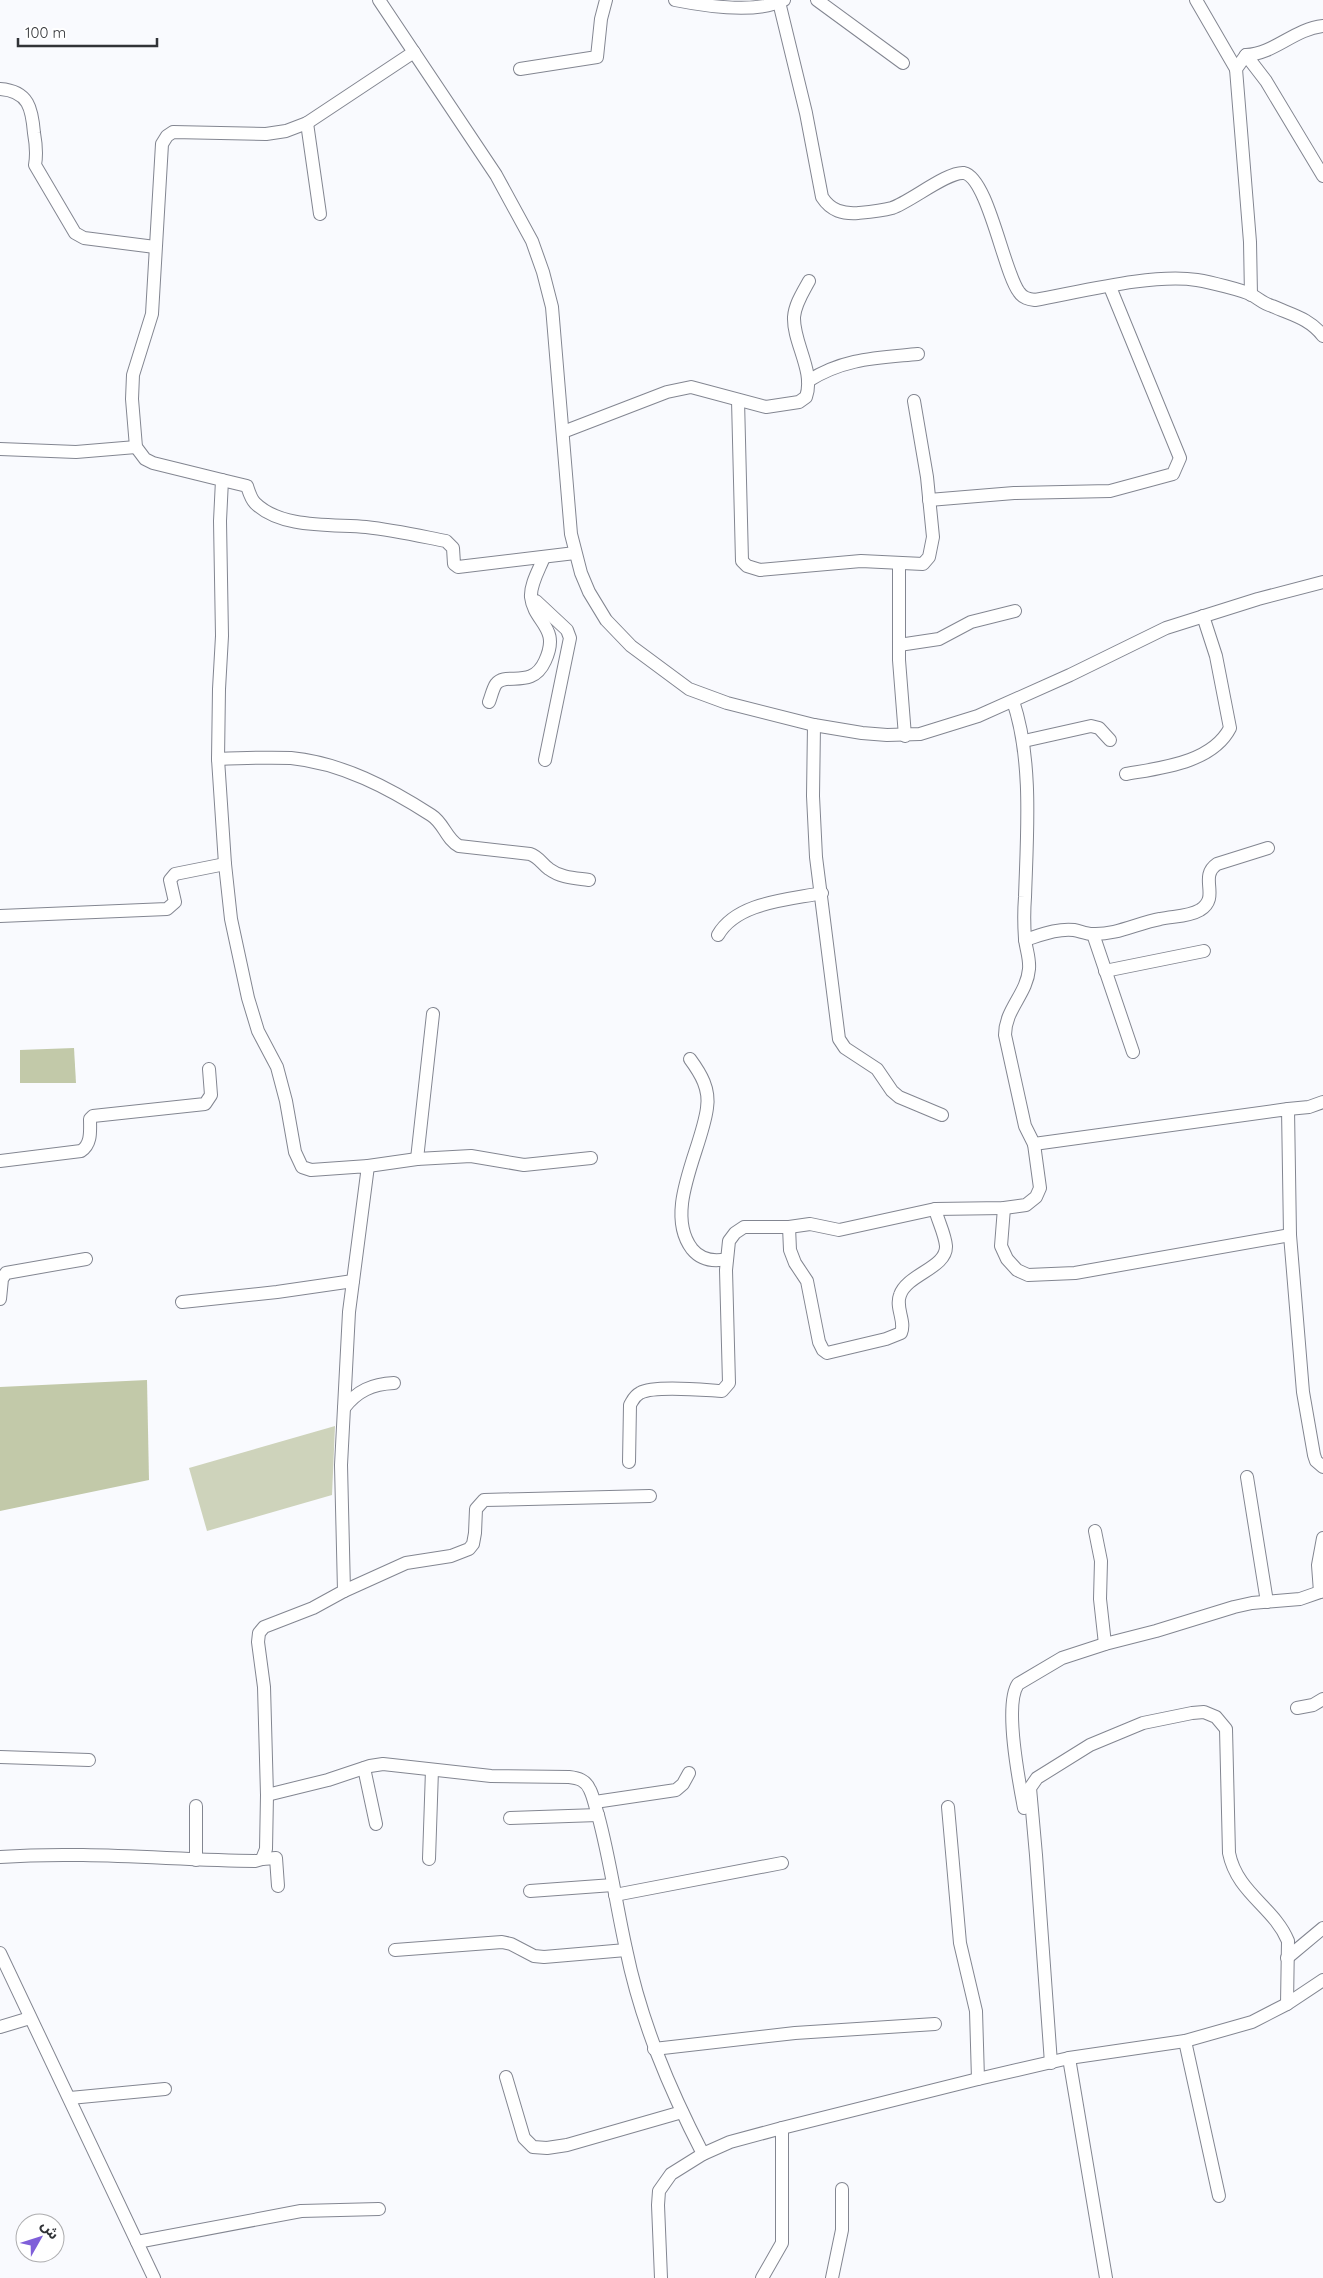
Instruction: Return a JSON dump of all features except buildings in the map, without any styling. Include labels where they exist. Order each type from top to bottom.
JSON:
[{"type":"street","points":[[379,0],[496,175],[532,241],[543,272],[552,307],[571,534],[575,553],[589,592],[606,620],[632,646],[690,689],[727,704],[814,725],[862,733],[904,736],[940,729],[978,716],[1166,628],[1258,599],[1323,582]]},
{"type":"street","points":[[520,68],[596,57],[601,19],[606,0]]},
{"type":"street","points":[[675,0],[705,6],[738,7],[781,1],[806,112],[822,197],[828,206],[849,213],[893,208],[947,178],[960,173],[967,174],[972,178],[986,204],[1000,240],[1012,282],[1020,294],[1027,299],[1035,300],[1171,279],[1197,280],[1251,295],[1272,307],[1319,324],[1323,336]]},
{"type":"street","points":[[817,0],[902,63]]},
{"type":"street","points":[[1196,0],[1236,69],[1250,242],[1251,295]]},
{"type":"street","points":[[1236,69],[1246,55],[1258,54],[1303,30],[1323,26]]},
{"type":"street","points":[[414,52],[307,123],[286,131],[266,134],[173,132],[167,136],[162,144],[152,314],[133,375],[132,399],[136,447],[145,459],[153,463],[247,486],[253,502],[262,509],[284,519],[299,523],[368,527],[446,541],[453,548],[454,564],[458,567],[575,553]]},
{"type":"street","points":[[1246,55],[1266,81],[1323,176]]},
{"type":"street","points":[[0,89],[20,95],[30,105],[37,152],[35,165],[75,233],[84,238],[155,247]]},
{"type":"street","points":[[307,123],[320,214]]},
{"type":"street","points":[[563,432],[667,392],[691,387],[766,407],[799,402],[806,397],[808,381],[795,330],[794,315],[797,304],[809,281]]},
{"type":"street","points":[[929,500],[1014,493],[1110,491],[1173,474],[1180,458],[1110,287]]},
{"type":"street","points":[[808,381],[827,369],[853,361],[918,354]]},
{"type":"street","points":[[738,400],[742,561],[747,566],[760,570],[861,560],[899,564],[923,564],[929,557],[933,537],[914,401]]},
{"type":"street","points":[[0,449],[76,452],[136,447]]},
{"type":"street","points":[[222,480],[220,521],[222,636],[218,759],[224,864],[231,919],[248,998],[258,1031],[277,1067],[298,1161],[302,1167],[311,1170],[368,1166],[416,1159],[478,1157],[524,1165],[591,1158]]},
{"type":"street","points":[[489,702],[496,684],[501,680],[529,678],[538,673],[545,662],[550,647],[550,637],[532,604],[531,596],[544,556]]},
{"type":"street","points":[[899,564],[899,645],[904,736]]},
{"type":"street","points":[[531,596],[567,630],[570,638],[545,760]]},
{"type":"street","points":[[899,645],[939,639],[971,622],[1015,611]]},
{"type":"street","points":[[1126,774],[1182,763],[1217,743],[1226,736],[1230,728],[1216,656],[1203,616]]},
{"type":"street","points":[[629,1462],[630,1405],[633,1398],[639,1393],[661,1389],[722,1391],[729,1384],[725,1304],[726,1259],[729,1241],[744,1228],[789,1227],[810,1224],[839,1230],[935,1209],[1004,1208],[1026,1205],[1036,1197],[1040,1188],[1034,1144],[1025,1126],[1005,1035],[1005,1023],[1009,1010],[1022,994],[1028,976],[1029,958],[1026,940],[1025,897],[1028,864],[1024,741],[1013,701]]},
{"type":"street","points":[[814,725],[813,805],[816,857],[839,1039],[845,1048],[877,1069],[892,1091],[899,1097],[942,1115]]},
{"type":"street","points":[[1024,741],[1091,726],[1099,728],[1110,740]]},
{"type":"street","points":[[218,759],[292,758],[327,764],[397,793],[438,819],[452,842],[459,846],[530,854],[536,856],[554,873],[589,880]]},
{"type":"street","points":[[1026,940],[1061,930],[1093,934],[1120,930],[1159,919],[1186,916],[1200,910],[1207,904],[1211,895],[1208,876],[1210,868],[1268,848]]},
{"type":"street","points":[[0,916],[167,909],[175,902],[170,880],[175,874],[224,864]]},
{"type":"street","points":[[718,935],[723,926],[738,915],[766,904],[822,893]]},
{"type":"street","points":[[1093,934],[1133,1052]]},
{"type":"street","points":[[1105,971],[1204,951]]},
{"type":"street","points":[[416,1159],[434,1014]]},
{"type":"street","points":[[690,1058],[702,1076],[707,1090],[708,1108],[685,1191],[681,1218],[690,1246],[697,1255],[712,1260],[726,1259]]},
{"type":"street","points":[[0,1161],[81,1151],[86,1148],[89,1140],[90,1119],[93,1116],[205,1104],[211,1095],[209,1069]]},
{"type":"street","points":[[1034,1144],[1309,1107],[1323,1102]]},
{"type":"street","points":[[1288,1109],[1290,1235],[1303,1392],[1314,1456],[1316,1461],[1323,1467]]},
{"type":"street","points":[[344,1591],[341,1465],[349,1312],[368,1166]]},
{"type":"street","points":[[1004,1208],[1001,1246],[1007,1259],[1017,1270],[1028,1276],[1075,1273],[1290,1235]]},
{"type":"street","points":[[789,1227],[790,1250],[796,1264],[807,1280],[819,1342],[822,1350],[827,1353],[886,1339],[900,1333],[902,1328],[898,1306],[904,1288],[916,1276],[940,1260],[945,1253],[946,1245],[935,1209]]},
{"type":"street","points":[[0,1299],[2,1279],[6,1273],[86,1259]]},
{"type":"street","points":[[182,1302],[277,1292],[353,1280]]},
{"type":"street","points":[[344,1408],[359,1392],[379,1385],[394,1383]]},
{"type":"street","points":[[1248,1477],[1267,1602]]},
{"type":"street","points":[[262,1859],[266,1849],[267,1795],[264,1687],[259,1633],[264,1627],[313,1608],[344,1591],[406,1563],[451,1556],[469,1549],[473,1544],[476,1509],[484,1500],[650,1496]]},
{"type":"street","points":[[1095,1531],[1101,1561],[1100,1599],[1105,1644]]},
{"type":"street","points":[[1036,1855],[1028,1832],[1018,1776],[1013,1713],[1014,1691],[1018,1684],[1062,1658],[1105,1644],[1156,1631],[1234,1607],[1300,1599],[1322,1592],[1318,1564],[1323,1538]]},
{"type":"street","points":[[1297,1708],[1313,1705],[1323,1699]]},
{"type":"street","points":[[1051,2063],[1030,1788],[1037,1778],[1090,1745],[1143,1723],[1192,1713],[1211,1714],[1222,1722],[1226,1729],[1229,1853],[1232,1866],[1246,1889],[1284,1932],[1288,1941],[1287,2004]]},
{"type":"street","points":[[0,1757],[89,1760]]},
{"type":"street","points":[[267,1795],[383,1764],[491,1776],[578,1778],[586,1783],[606,1841],[626,1950],[654,2049],[703,2154]]},
{"type":"street","points":[[364,1768],[376,1824]]},
{"type":"street","points":[[429,1860],[432,1770]]},
{"type":"street","points":[[594,1802],[676,1790],[683,1784],[689,1773]]},
{"type":"street","points":[[196,1806],[196,1860]]},
{"type":"street","points":[[948,1807],[960,1943],[976,2011],[978,2079]]},
{"type":"street","points":[[510,1818],[598,1815]]},
{"type":"street","points":[[0,1857],[82,1855],[255,1862],[262,1859],[276,1858],[278,1886]]},
{"type":"street","points":[[530,1891],[614,1890],[782,1863]]},
{"type":"street","points":[[1288,1958],[1323,1928]]},
{"type":"street","points":[[395,1950],[494,1942],[511,1944],[534,1956],[544,1957],[626,1950]]},
{"type":"street","points":[[0,1954],[4,1971],[70,2098],[76,2116],[154,2278]]},
{"type":"street","points":[[661,2278],[658,2206],[660,2191],[671,2174],[703,2154],[730,2142],[978,2079],[1069,2058],[1185,2041],[1252,2022],[1287,2004],[1323,1980]]},
{"type":"street","points":[[0,2027],[30,2018]]},
{"type":"street","points":[[654,2049],[795,2033],[934,2024]]},
{"type":"street","points":[[1185,2041],[1218,2196]]},
{"type":"street","points":[[1069,2058],[1106,2278]]},
{"type":"street","points":[[506,2076],[524,2138],[528,2144],[538,2148],[567,2145],[682,2112]]},
{"type":"street","points":[[70,2098],[165,2089]]},
{"type":"street","points":[[762,2278],[782,2243],[782,2128]]},
{"type":"street","points":[[832,2278],[842,2230],[842,2189]]},
{"type":"street","points":[[137,2242],[301,2211],[379,2210]]},
{"type":"green space","points":[[74,1048],[76,1083],[20,1083],[20,1050]]},
{"type":"green space","points":[[147,1380],[149,1480],[0,1511],[0,1387]]},
{"type":"green space","points":[[335,1426],[332,1495],[207,1531],[189,1468]]}]
